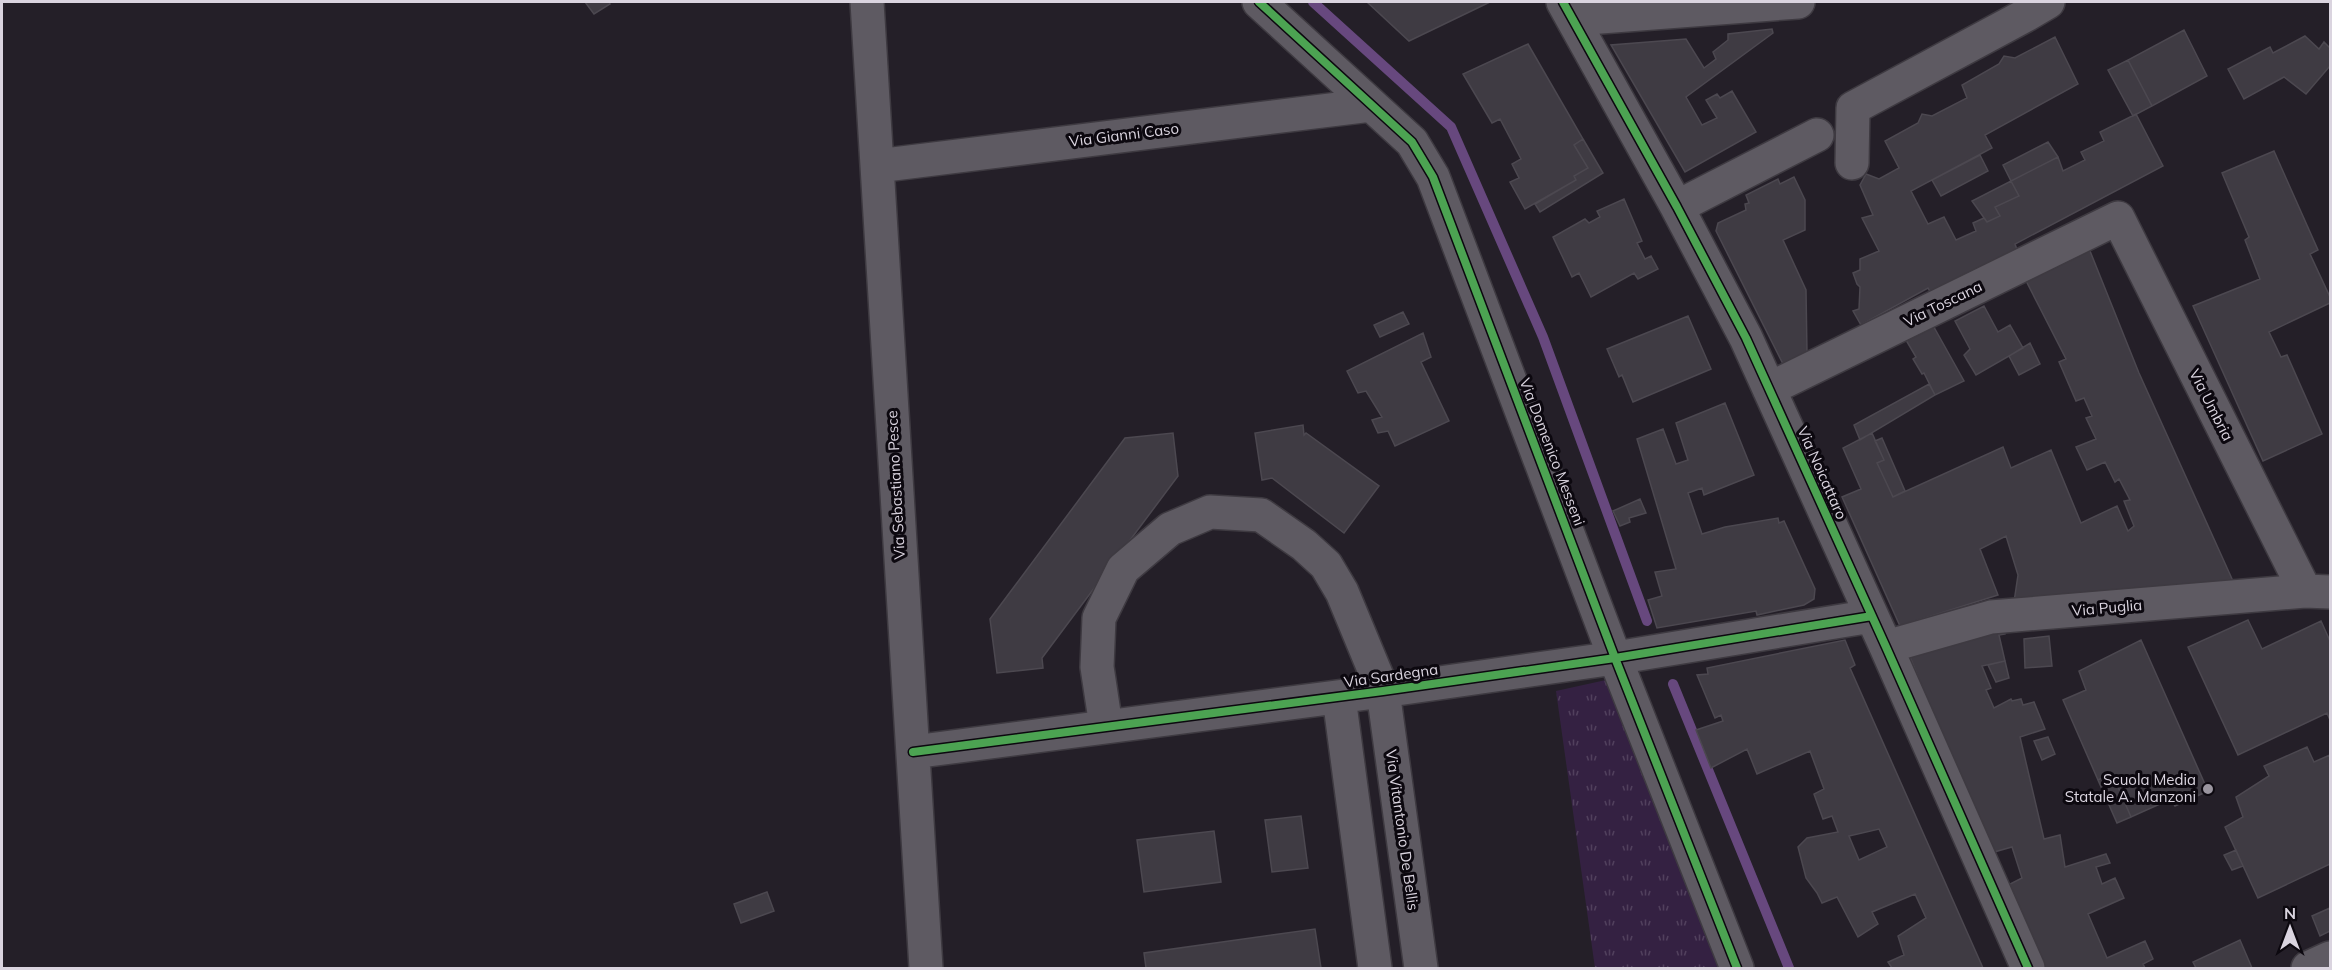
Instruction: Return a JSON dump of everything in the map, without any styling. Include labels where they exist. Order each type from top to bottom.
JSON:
[{"type":"street","name":"Via Sebastiano Pesce","points":[[867,2],[926,969]]},
{"type":"street","name":"Via Domenico Messeni","points":[[1259,2],[1412,142],[1433,177],[1615,658],[1737,969]]},
{"type":"street","points":[[1568,10],[1798,2]]},
{"type":"street","points":[[1852,163],[1853,108],[2048,2]]},
{"type":"street","name":"Via Noicattaro","points":[[1568,10],[1677,207],[1746,338],[1872,615],[2028,969]]},
{"type":"street","name":"Via Gianni Caso","points":[[877,165],[1371,105]]},
{"type":"street","points":[[1677,207],[1817,135]]},
{"type":"street","name":"Via Toscana","points":[[1769,389],[2118,218]]},
{"type":"street","name":"Via Umbria","points":[[2118,218],[2318,591]]},
{"type":"street","name":"Via Sardegna","points":[[1106,726],[1097,667],[1099,618],[1108,598],[1123,568],[1170,528],[1210,512],[1262,515],[1304,545],[1326,565],[1342,592],[1383,692]]},
{"type":"street","name":"Via Puglia","points":[[1886,647],[1991,617],[2318,591]]},
{"type":"street","name":"Via Sardegna","points":[[913,752],[1383,692],[1615,658],[1872,615]]},
{"type":"street","name":"Via Vitantonio De Bellis","points":[[1383,692],[1420,969]]},
{"type":"street","points":[[1339,697],[1376,969]]},
{"type":"street","points":[[2308,969],[2331,958]]},
{"type":"green space","points":[[1606,680],[1721,968],[1595,968],[1556,691]]},
{"type":"building","points":[[585,2],[609,2],[610,4],[594,14]]},
{"type":"building","points":[[1367,2],[1490,2],[1409,41]]},
{"type":"building","points":[[1772,29],[1773,33],[1686,97],[1702,125],[1717,118],[1706,100],[1717,94],[1720,98],[1732,91],[1756,132],[1685,172],[1611,45],[1686,39],[1704,68],[1716,59],[1713,52],[1728,40],[1728,34]]},
{"type":"building","points":[[2184,30],[2207,76],[2152,106],[2128,60]]},
{"type":"building","points":[[2305,36],[2319,49],[2324,42],[2330,48],[2330,66],[2306,94],[2284,77],[2244,99],[2228,69],[2270,47],[2273,53]]},
{"type":"building","points":[[2055,37],[2078,84],[1985,135],[1992,148],[1911,191],[1928,224],[1944,217],[1956,240],[1976,231],[1973,223],[1984,218],[1987,222],[2000,216],[1995,207],[2019,196],[2011,181],[2058,157],[2063,171],[2085,160],[2081,152],[2104,141],[2100,132],[2136,114],[2163,166],[2015,244],[2020,258],[1934,299],[1928,288],[1861,325],[1853,311],[1859,309],[1860,287],[1853,273],[1860,270],[1860,259],[1879,251],[1862,218],[1873,215],[1860,185],[1866,174],[1879,179],[1899,168],[1885,141],[1918,123],[1922,114],[1932,116],[1967,98],[1962,85],[1999,64],[2004,56],[2015,58]]},
{"type":"building","points":[[1528,44],[1583,139],[1574,145],[1588,168],[1574,176],[1576,180],[1525,209],[1510,182],[1519,178],[1512,164],[1521,159],[1500,119],[1492,123],[1463,74]]},
{"type":"building","points":[[2128,60],[2152,106],[2133,116],[2108,70]]},
{"type":"building","points":[[1583,139],[1603,173],[1540,212],[1535,204],[1576,180],[1574,176],[1588,168],[1574,145]]},
{"type":"building","points":[[2048,142],[2058,157],[2011,181],[2003,165]]},
{"type":"building","points":[[2274,151],[2318,250],[2310,254],[2330,297],[2330,303],[2269,332],[2281,357],[2287,355],[2322,434],[2263,461],[2193,306],[2260,279],[2245,240],[2249,237],[2222,173]]},
{"type":"building","points":[[1980,155],[1988,171],[1941,196],[1932,180]]},
{"type":"building","points":[[1794,177],[1805,200],[1805,230],[1783,240],[1806,290],[1807,352],[1783,364],[1716,231],[1718,223],[1746,210],[1745,204],[1749,203],[1746,195],[1778,179],[1780,184]]},
{"type":"building","points":[[2011,181],[2019,196],[1995,207],[2000,216],[1987,222],[1972,201]]},
{"type":"building","points":[[1624,199],[1642,241],[1637,243],[1645,259],[1651,256],[1658,269],[1638,279],[1634,273],[1591,297],[1579,273],[1572,277],[1553,237],[1585,219],[1589,223],[1600,217],[1597,211]]},
{"type":"building","points":[[2086,241],[2139,373],[2233,581],[2014,602],[2018,575],[2006,536],[1980,549],[1998,595],[1900,626],[1842,497],[1861,489],[1843,448],[1872,433],[1884,460],[1877,463],[1893,497],[2003,447],[2011,468],[2051,450],[2081,523],[2117,506],[2128,531],[2134,526],[2124,501],[2130,500],[2119,479],[2115,482],[2105,462],[2087,470],[2076,447],[2096,439],[2086,418],[2092,416],[2084,398],[2076,401],[2059,362],[2066,359],[2022,273]]},
{"type":"building","points":[[1984,306],[1998,332],[2010,325],[2023,348],[1976,375],[1964,355],[1970,349],[1955,321]]},
{"type":"building","points":[[1403,312],[1409,324],[1380,337],[1374,325]]},
{"type":"building","points":[[1688,316],[1711,369],[1633,402],[1622,375],[1619,377],[1607,349]]},
{"type":"building","points":[[1930,320],[1964,381],[1935,395],[1924,373],[1922,374],[1913,359],[1916,357],[1903,335]]},
{"type":"building","points":[[1423,333],[1431,357],[1421,362],[1449,421],[1395,446],[1388,431],[1378,433],[1372,420],[1382,417],[1366,391],[1358,393],[1347,371]]},
{"type":"building","points":[[2030,343],[2040,364],[2019,375],[2009,356]]},
{"type":"building","points":[[1929,384],[1935,395],[1860,440],[1854,425]]},
{"type":"building","points":[[1725,403],[1754,475],[1704,495],[1702,488],[1688,493],[1702,534],[1725,527],[1778,518],[1779,523],[1784,521],[1815,589],[1814,599],[1804,605],[1757,615],[1756,611],[1657,628],[1648,600],[1662,596],[1655,572],[1676,569],[1637,439],[1663,429],[1676,464],[1688,460],[1676,423]]},
{"type":"building","points":[[1303,425],[1304,435],[1306,433],[1379,486],[1344,533],[1272,478],[1262,480],[1255,433]]},
{"type":"building","points":[[1173,433],[1178,476],[1042,658],[1043,668],[997,673],[990,619],[1125,438]]},
{"type":"building","points":[[1882,438],[1905,491],[1893,497],[1877,463],[1884,460],[1875,441]]},
{"type":"building","points":[[1640,499],[1646,513],[1629,518],[1630,522],[1620,526],[1613,511]]},
{"type":"building","points":[[2248,620],[2262,649],[2321,621],[2330,641],[2330,720],[2327,713],[2238,755],[2188,647]]},
{"type":"building","points":[[2002,621],[2005,634],[1999,635],[2005,661],[1982,666],[1991,688],[1986,690],[1994,708],[2011,699],[2012,701],[2021,699],[2023,705],[2034,702],[2045,729],[2020,737],[2044,839],[2060,835],[2065,867],[2106,854],[2110,863],[2096,867],[2102,884],[2115,878],[2124,898],[2088,914],[2107,958],[2145,941],[2153,959],[2143,964],[2145,968],[2044,968],[2006,886],[2022,878],[2012,847],[1987,854],[1907,649]]},
{"type":"building","points":[[2049,636],[2052,666],[2025,668],[2024,639]]},
{"type":"building","points":[[1845,640],[1855,665],[1850,668],[1983,968],[1892,968],[1888,962],[1904,955],[1898,936],[1926,918],[1915,894],[1872,912],[1878,924],[1858,937],[1837,897],[1822,903],[1806,878],[1798,847],[1807,838],[1838,832],[1832,816],[1823,819],[1814,794],[1824,789],[1810,751],[1757,774],[1747,749],[1711,768],[1696,730],[1723,721],[1721,715],[1715,718],[1697,675],[1708,674],[1707,668]],"holes":[[[1879,829],[1887,847],[1859,860],[1849,836]]]},
{"type":"building","points":[[2141,640],[2208,791],[2175,806],[2171,799],[2131,817],[2112,773],[2098,780],[2063,700],[2086,690],[2079,671]]},
{"type":"building","points":[[2005,661],[2009,678],[1996,682],[1988,665]]},
{"type":"building","points":[[2048,737],[2055,754],[2042,760],[2034,741]]},
{"type":"building","points":[[2307,747],[2314,762],[2330,755],[2330,864],[2258,898],[2225,827],[2243,817],[2236,797],[2269,776],[2264,766]]},
{"type":"building","points":[[2112,773],[2131,817],[2117,823],[2098,780]]},
{"type":"building","points":[[1301,816],[1308,868],[1272,872],[1265,820]]},
{"type":"building","points":[[1214,831],[1221,882],[1144,892],[1137,840]]},
{"type":"building","points":[[2236,850],[2243,866],[2232,870],[2224,855]]},
{"type":"building","points":[[767,892],[774,911],[741,923],[734,904]]},
{"type":"building","points":[[2330,908],[2330,931],[2320,936],[2312,916]]},
{"type":"building","points":[[1315,929],[1321,968],[1146,968],[1144,953]]},
{"type":"building","points":[[2240,940],[2252,968],[2196,968],[2193,962]]},
{"type":"waterway","points":[[1313,2],[1451,127],[1543,337],[1647,621]]},
{"type":"waterway","points":[[1673,684],[1789,968]]},
{"type":"cycle path","points":[[1259,2],[1412,142],[1433,177],[1615,658],[1737,968]]},
{"type":"cycle path","points":[[1563,2],[1677,207],[1746,338],[2028,968]]},
{"type":"cycle path","points":[[913,752],[1383,691],[1615,658],[1872,616]]},
{"type":"place","name":"Scuola Media Statale A. Manzoni","points":[[2208,789]]}]
